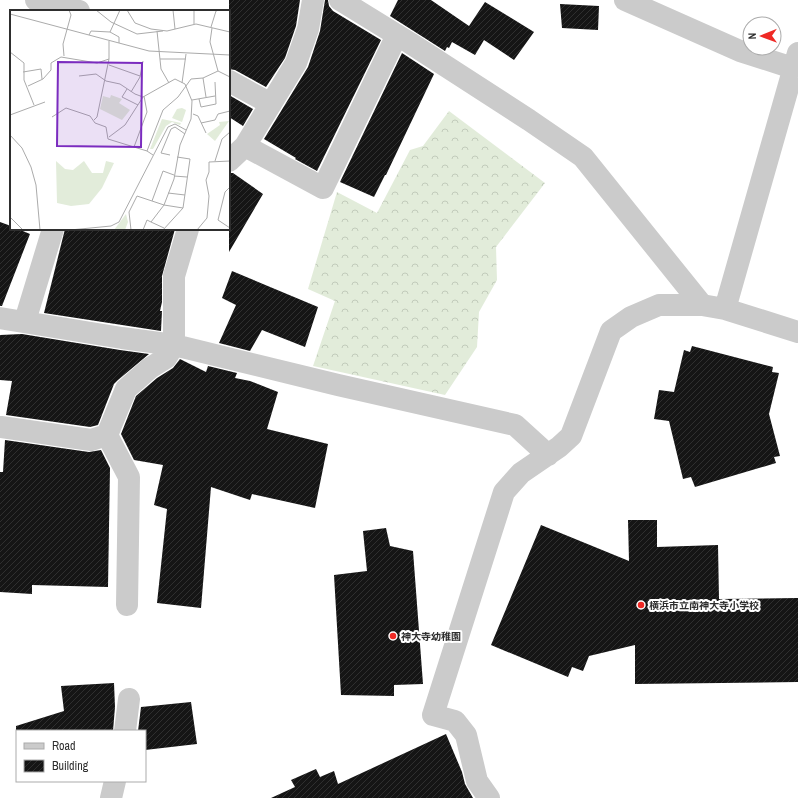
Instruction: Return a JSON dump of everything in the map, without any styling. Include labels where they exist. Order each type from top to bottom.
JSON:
[{"type":"street","points":[[36,0],[74,10]]},
{"type":"street","points":[[230,160],[245,146],[296,63],[308,29],[313,0]]},
{"type":"street","points":[[340,0],[397,35],[584,157],[702,305]]},
{"type":"street","points":[[625,0],[740,51],[796,60],[725,309]]},
{"type":"street","points":[[245,146],[323,188],[397,35]]},
{"type":"street","points":[[230,82],[271,104]]},
{"type":"street","points":[[25,321],[53,230]]},
{"type":"street","points":[[0,427],[91,440],[107,434],[126,389],[150,368],[166,358],[174,345],[174,276],[188,230]]},
{"type":"street","points":[[489,798],[477,781],[466,735],[455,721],[433,715],[504,492],[521,473],[559,447],[571,436],[611,331],[631,317],[659,305],[702,305],[725,309],[798,332]]},
{"type":"street","points":[[0,318],[174,345],[338,385],[515,425],[548,455]]},
{"type":"street","points":[[107,434],[129,478],[127,605]]},
{"type":"street","points":[[125,730],[129,699]]},
{"type":"street","points":[[111,798],[115,782]]},
{"type":"green space","points":[[449,111],[545,183],[496,247],[497,280],[479,312],[477,347],[445,395],[313,366],[335,301],[308,289],[337,192],[377,213],[410,150],[423,146]]},
{"type":"building","points":[[229,0],[300,0],[296,26],[285,58],[266,87],[235,70],[230,69]]},
{"type":"building","points":[[325,0],[328,0],[329,6],[333,11],[381,40],[317,171],[264,139],[308,67],[320,31]]},
{"type":"building","points":[[398,0],[431,0],[469,26],[485,2],[534,32],[514,60],[484,40],[475,55],[452,42],[449,48],[447,47],[445,51],[390,16]]},
{"type":"building","points":[[560,4],[599,6],[598,30],[562,28]]},
{"type":"building","points":[[402,53],[434,74],[374,197],[340,182]]},
{"type":"building","points":[[230,96],[253,109],[243,126],[230,118]]},
{"type":"building","points":[[230,173],[233,173],[263,194],[229,252]]},
{"type":"building","points":[[0,222],[10,226],[10,230],[20,230],[30,234],[2,306],[0,306]]},
{"type":"building","points":[[65,230],[175,230],[162,276],[162,302],[160,311],[162,311],[161,331],[44,313]]},
{"type":"building","points":[[232,271],[318,307],[305,347],[262,330],[250,351],[219,343],[236,305],[222,298]]},
{"type":"building","points":[[22,334],[149,354],[114,384],[98,425],[90,427],[6,415],[12,381],[0,380],[0,335]]},
{"type":"building","points":[[692,346],[773,367],[772,372],[779,373],[769,414],[780,456],[774,457],[776,463],[695,487],[691,477],[683,479],[669,421],[654,419],[659,390],[674,392],[684,350],[690,352]]},
{"type":"building","points":[[180,359],[206,372],[208,366],[237,373],[235,378],[250,381],[278,392],[267,429],[328,444],[315,508],[252,494],[250,500],[211,487],[201,608],[157,603],[167,509],[154,505],[163,465],[134,460],[121,434],[136,396],[157,378],[173,368]]},
{"type":"building","points":[[5,440],[89,452],[101,450],[110,468],[108,587],[32,585],[32,594],[0,592],[0,472],[3,472]]},
{"type":"building","points":[[628,520],[657,520],[657,547],[718,545],[719,599],[798,598],[798,682],[635,684],[635,645],[589,656],[583,671],[572,667],[568,677],[491,645],[541,525],[629,561]]},
{"type":"building","points":[[386,528],[390,546],[413,551],[423,684],[394,685],[394,696],[341,695],[334,575],[367,571],[363,531]]},
{"type":"building","points":[[114,683],[115,707],[113,730],[16,730],[16,726],[64,711],[61,686]]},
{"type":"building","points":[[191,702],[197,744],[146,750],[146,730],[138,730],[141,707]]},
{"type":"building","points":[[446,734],[462,772],[465,784],[473,798],[271,798],[295,787],[291,780],[316,769],[320,777],[334,771],[338,784]]},
{"type":"place","name":"横浜市立南神大寺小学校","points":[[641,605]]},
{"type":"place","name":"神大寺幼稚園","points":[[393,636]]}]
